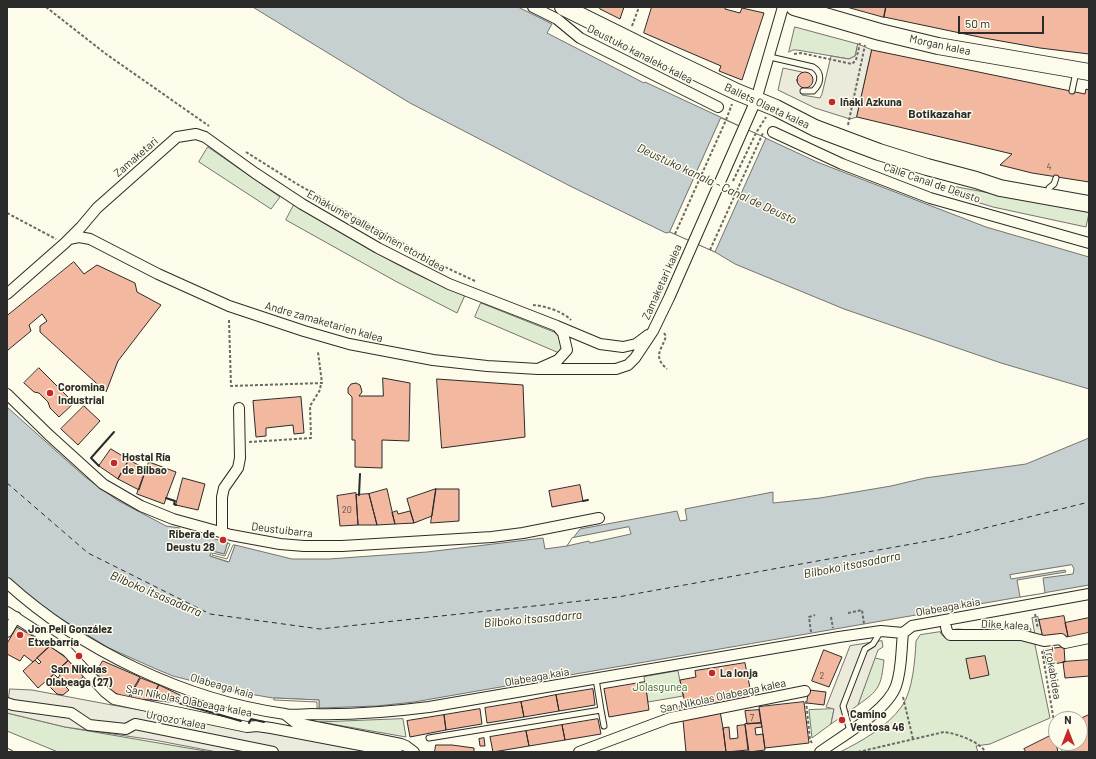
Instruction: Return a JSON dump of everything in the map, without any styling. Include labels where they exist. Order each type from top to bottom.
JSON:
[{"type":"main road","name":"Ballets Olaeta kalea","points":[[564,7],[670,60],[776,108],[815,128],[878,152],[1000,188],[1089,204]]},
{"type":"main road","name":"Morgan kalea","points":[[794,7],[873,30],[938,46],[1082,72]]},
{"type":"main road","name":"Ballets Olaeta kalea","points":[[979,181],[1002,180],[1052,183],[1089,195]]},
{"type":"street","name":"Deustuko kanaleko kalea","points":[[534,7],[557,19],[580,38],[718,107]]},
{"type":"street","name":"Zamaketari kalea","points":[[654,330],[745,128],[770,57],[783,7]]},
{"type":"street","name":"Calle Canal de Deusto","points":[[773,132],[842,164],[930,198],[1089,243]]},
{"type":"street","name":"Zamaketari","points":[[67,241],[96,208],[177,137],[196,134]]},
{"type":"street","name":"Emakume galletaginen etorbidea","points":[[196,134],[205,137],[255,173],[302,204],[378,248],[449,284],[600,344],[622,347],[636,344],[654,330]]},
{"type":"street","points":[[90,239],[90,228],[96,208]]},
{"type":"street","name":"Andre zamaketarien kalea","points":[[67,241],[80,237],[90,239],[158,274],[229,306],[304,331],[349,344],[433,360],[538,369],[616,369],[628,365],[635,358],[654,330]]},
{"type":"street","points":[[7,294],[67,241]]},
{"type":"street","points":[[538,369],[558,360],[567,350],[563,333],[557,326]]},
{"type":"street","name":"Deustuibarra","points":[[7,394],[103,484],[141,506],[173,519],[222,533],[273,544],[342,546],[492,537],[530,532],[599,518]]},
{"type":"street","points":[[222,533],[222,497],[224,488],[238,468],[240,458],[239,408]]},
{"type":"street","name":"Olabeaga kaia","points":[[10,586],[29,603],[104,653],[172,684],[220,700],[286,714],[389,712],[429,707],[839,637],[881,631],[903,634],[912,626],[1089,594]]},
{"type":"street","points":[[7,632],[11,614]]},
{"type":"street","name":"San Nikolas Olabeaga kalea","points":[[11,614],[68,652],[105,692],[114,699],[247,727],[258,726],[271,728],[396,752]]},
{"type":"street","name":"Dike kalea","points":[[946,627],[950,635],[1021,635],[1044,641],[1061,639],[1065,643],[1089,638]]},
{"type":"street","points":[[820,752],[884,706],[892,695],[900,672],[903,634]]},
{"type":"street","name":"San Nikolas Olabeaga kalea","points":[[579,752],[670,718],[805,691]]},
{"type":"street","name":"Urgozo kalea","points":[[7,703],[70,713],[89,725],[126,730],[135,724],[273,752]]},
{"type":"street","points":[[286,714],[296,723],[401,744],[414,752]]},
{"type":"lane","points":[[770,57],[817,69],[820,80],[818,86],[813,91],[803,91]]},
{"type":"lane","points":[[1072,91],[1082,72]]},
{"type":"lane","points":[[850,731],[843,706],[865,649],[873,644],[881,631]]},
{"type":"lane","points":[[596,679],[604,726]]},
{"type":"lane","points":[[430,738],[601,710]]},
{"type":"path","points":[[46,7],[106,54],[210,127]]},
{"type":"path","points":[[632,26],[639,7]]},
{"type":"path","points":[[791,56],[801,53],[852,64],[856,60],[860,44]]},
{"type":"path","points":[[848,125],[865,45]]},
{"type":"path","points":[[675,234],[729,112]]},
{"type":"path","points":[[756,133],[767,115]]},
{"type":"path","points":[[710,250],[761,136]]},
{"type":"path","points":[[243,150],[297,184],[440,264],[479,283]]},
{"type":"path","points":[[7,213],[67,241]]},
{"type":"path","points":[[530,304],[540,305],[566,316],[575,323]]},
{"type":"path","points":[[229,320],[231,386],[322,383]]},
{"type":"path","points":[[654,330],[665,334],[666,336],[659,352],[661,362],[667,369]]},
{"type":"path","points":[[240,442],[311,438],[310,406],[320,390],[322,383],[318,352]]},
{"type":"path","points":[[848,613],[862,610],[865,625]]},
{"type":"path","points":[[812,633],[810,617],[815,615]]},
{"type":"path","points":[[831,617],[834,629]]},
{"type":"path","name":"Trokabidea","points":[[1040,639],[1053,711]]},
{"type":"path","points":[[805,691],[810,740],[812,743]]},
{"type":"path","points":[[903,697],[913,739]]},
{"type":"path","points":[[858,752],[944,732],[953,733],[980,746],[985,752]]},
{"type":"green space","points":[[795,27],[858,44],[855,56],[849,59],[797,50],[789,52]]},
{"type":"green space","points":[[208,147],[280,197],[271,209],[199,162]]},
{"type":"green space","points":[[952,186],[1086,211],[1089,213],[1086,227],[993,207],[950,194]]},
{"type":"green space","points":[[294,205],[356,242],[399,265],[465,295],[457,313],[397,282],[286,220]]},
{"type":"green space","points":[[481,303],[554,332],[561,337],[562,345],[559,353],[475,317]]},
{"type":"green space","points":[[940,632],[944,637],[1015,638],[1034,640],[1049,711],[1048,719],[990,744],[976,746],[978,752],[840,752],[874,733],[896,714],[902,706],[909,692],[914,666],[916,641],[920,635]]},
{"type":"green space","points":[[875,658],[884,660],[880,682],[875,691],[858,705]]},
{"type":"green space","name":"Jolasgunea","points":[[678,671],[683,696],[648,702],[644,677]]},
{"type":"green space","points":[[834,709],[831,724],[812,738],[809,710]]},
{"type":"green space","points":[[7,713],[65,727],[211,752],[58,752],[7,731]]},
{"type":"green space","points":[[403,719],[406,737],[320,722]]},
{"type":"shaded area","points":[[858,44],[872,50],[857,117],[850,119],[815,108],[778,90],[783,68],[802,72],[798,76],[797,81],[799,85],[804,88],[802,95],[820,98],[831,56],[849,59],[855,56]]},
{"type":"shaded area","points":[[1038,617],[1043,638],[982,640],[968,637],[944,637],[940,632],[957,629],[997,632],[1010,631],[1024,625],[1031,629],[1030,635],[1035,635],[1032,618]]},
{"type":"shaded area","points":[[882,641],[883,647],[878,650],[858,705],[831,724],[834,709],[826,707],[850,646]]},
{"type":"shaded area","points":[[10,689],[32,690],[379,752],[217,752],[154,740],[65,727],[7,713]]},
{"type":"water","name":"Deustuko kanala - Canal de Deusto","points":[[253,7],[518,7],[552,24],[547,33],[644,83],[645,82],[817,162],[986,227],[1089,257],[1089,389],[1001,363],[844,309],[735,264],[715,252],[670,232],[666,233],[570,186],[410,103]]},
{"type":"water","name":"Bilboko itsasadarra","points":[[7,407],[84,476],[117,500],[166,526],[180,528],[180,534],[201,539],[202,535],[228,543],[224,554],[212,551],[210,556],[228,562],[235,545],[292,559],[329,559],[427,552],[543,538],[545,549],[567,546],[580,529],[677,511],[680,521],[687,520],[685,509],[773,492],[773,503],[820,498],[891,486],[925,478],[1026,464],[1089,438],[1089,585],[414,702],[377,706],[319,708],[319,700],[273,698],[232,691],[173,676],[156,669],[109,648],[53,614],[31,599],[7,577]]},
{"type":"pier","points":[[721,118],[766,138],[715,252],[670,232]]},
{"type":"pier","points":[[629,527],[631,534],[590,543],[589,541],[567,546],[572,538]]},
{"type":"pier","points":[[228,543],[230,544],[225,556],[213,553],[212,555],[227,559],[233,545],[235,545],[229,562],[210,556],[212,551],[224,554]]},
{"type":"pier","points":[[1072,565],[1074,569],[1073,574],[1043,578],[1045,593],[1020,597],[1017,580],[1066,572],[1065,570],[1011,579],[1010,575]]},
{"type":"pier","points":[[275,698],[319,700],[319,708],[317,708],[317,702],[274,700]]},
{"type":"building","points":[[601,7],[624,7],[620,19],[600,9]]},
{"type":"building","points":[[652,7],[725,7],[725,9],[740,13],[742,8],[764,13],[742,80],[719,71],[721,66],[644,33]]},
{"type":"building","points":[[847,7],[886,7],[884,17]]},
{"type":"building","points":[[886,7],[1089,7],[1089,54],[1040,48],[984,38],[884,17]]},
{"type":"building","points":[[872,50],[1085,94],[1086,89],[1089,90],[1089,182],[1032,173],[1000,165],[1012,154],[857,117]]},
{"type":"building","points":[[802,72],[808,72],[813,77],[811,86],[808,88],[802,88],[797,83],[797,77]]},
{"type":"building","points":[[74,262],[84,274],[97,265],[135,283],[137,292],[161,305],[118,361],[106,392],[40,332],[40,326],[47,321],[42,314],[29,325],[31,331],[8,350],[7,348],[7,316]]},
{"type":"building","name":"Coromina Industrial","points":[[39,368],[74,403],[59,417],[39,393],[34,392],[24,383]]},
{"type":"building","points":[[383,378],[410,383],[409,441],[382,440],[382,468],[355,467],[355,440],[352,440],[352,397],[348,393],[348,388],[351,384],[356,383],[360,385],[362,392],[359,396],[383,396]]},
{"type":"building","points":[[437,379],[523,385],[525,437],[442,448]]},
{"type":"building","points":[[301,397],[304,433],[294,434],[293,425],[266,428],[266,436],[256,437],[253,401]]},
{"type":"building","points":[[84,406],[100,421],[78,445],[61,429]]},
{"type":"building","name":"Hostal Ría de Bilbao","points":[[111,449],[129,460],[118,479],[99,466]]},
{"type":"building","points":[[129,460],[146,469],[139,490],[118,479]]},
{"type":"building","points":[[149,462],[176,472],[164,504],[137,494]]},
{"type":"building","points":[[183,478],[205,484],[198,510],[176,505]]},
{"type":"building","points":[[580,485],[583,501],[552,507],[549,491]]},
{"type":"building","points":[[387,489],[395,524],[377,525],[369,494]]},
{"type":"building","points":[[436,489],[459,489],[459,521],[431,523]]},
{"type":"building","points":[[436,489],[432,516],[414,523],[407,499]]},
{"type":"building","points":[[356,493],[358,525],[340,526],[337,496]]},
{"type":"building","points":[[369,494],[377,525],[358,525],[356,495]]},
{"type":"building","points":[[397,511],[398,514],[410,511],[414,523],[395,524],[392,513]]},
{"type":"building","points":[[1064,616],[1069,641],[1043,638],[1039,620]]},
{"type":"building","points":[[1089,618],[1089,637],[1069,641],[1065,623]]},
{"type":"building","points":[[17,627],[50,646],[33,662],[24,655],[20,661],[7,654],[7,644]]},
{"type":"building","points":[[50,646],[69,660],[57,671],[53,667],[50,669],[54,674],[38,688],[23,671],[35,660],[39,664],[41,662],[37,658]]},
{"type":"building","points":[[1064,647],[1065,662],[1047,665],[1044,650]]},
{"type":"building","points":[[824,650],[842,657],[829,687],[812,681]]},
{"type":"building","points":[[985,656],[989,675],[970,679],[966,659]]},
{"type":"building","points":[[69,660],[84,676],[72,687],[69,685],[66,687],[69,690],[63,695],[57,694],[45,682],[54,674],[58,678],[60,675],[57,671]]},
{"type":"building","points":[[1089,660],[1089,676],[1065,678],[1063,662]]},
{"type":"building","points":[[103,661],[140,677],[128,698],[112,692],[96,672]]},
{"type":"building","points":[[745,663],[752,698],[672,715],[671,711],[685,703],[680,680],[696,677],[695,671]]},
{"type":"building","points":[[141,678],[159,685],[151,700],[132,699],[131,695]]},
{"type":"building","points":[[645,682],[649,710],[609,717],[604,689]]},
{"type":"building","points":[[159,685],[180,695],[179,703],[151,700]]},
{"type":"building","points":[[593,689],[595,705],[559,711],[556,695]]},
{"type":"building","points":[[809,690],[826,692],[824,705],[807,703]]},
{"type":"building","points":[[556,695],[559,711],[524,717],[521,702]]},
{"type":"building","points":[[521,702],[524,717],[487,723],[485,708]]},
{"type":"building","points":[[804,702],[809,743],[765,748],[759,707]]},
{"type":"building","points":[[480,709],[482,724],[446,730],[444,715]]},
{"type":"building","points":[[759,710],[761,723],[747,724],[745,711]]},
{"type":"building","points":[[720,711],[726,752],[686,752],[683,720]]},
{"type":"building","points":[[444,715],[446,730],[410,737],[407,721]]},
{"type":"building","points":[[1088,715],[1089,752],[1067,752],[1066,751],[1088,751]]},
{"type":"building","points":[[598,719],[601,734],[565,740],[562,725]]},
{"type":"building","points":[[761,723],[762,727],[755,728],[756,735],[763,734],[765,750],[749,752],[745,724]]},
{"type":"building","points":[[562,725],[565,740],[529,746],[526,731]]},
{"type":"building","points":[[745,725],[748,750],[726,752],[723,728],[729,727],[730,739],[738,738],[737,726]]},
{"type":"building","points":[[526,731],[529,746],[493,752],[490,737]]},
{"type":"building","points":[[1048,737],[1048,751],[1058,752],[1026,752],[1024,749]]},
{"type":"building","points":[[484,738],[485,746],[480,746],[479,739]]},
{"type":"building","points":[[436,745],[452,745],[474,748],[474,752],[435,752]]},
{"type":"ferry route","points":[[7,483],[88,553],[210,614],[320,629],[618,597],[945,538],[1089,502]]},
{"type":"railway","points":[[7,750],[11,752]]},
{"type":"wall","points":[[99,466],[91,458],[114,432]]},
{"type":"wall","points":[[359,495],[360,474]]},
{"type":"wall","points":[[166,498],[175,501],[174,504],[176,505]]},
{"type":"wall","points":[[583,501],[588,500]]},
{"type":"wall","points":[[179,703],[241,721]]},
{"type":"wall","points":[[249,723],[251,719],[264,722]]},
{"type":"place","name":"Iñaki Azkuna","points":[[832,102]]},
{"type":"place","name":"Coromina Industrial","points":[[50,393]]},
{"type":"place","name":"Hostal Ría de Bilbao","points":[[114,463]]},
{"type":"place","name":"Ribera de Deustu 28","points":[[223,540]]},
{"type":"place","name":"Jon Peli González Etxebarría","points":[[20,635]]},
{"type":"place","name":"San Nikolas Olabeaga (27)","points":[[79,656]]},
{"type":"place","name":"La lonja","points":[[712,673]]},
{"type":"place","name":"Camino Ventosa 46","points":[[842,720]]},
{"type":"district","name":"Botikazahar","points":[[940,114]]}]
